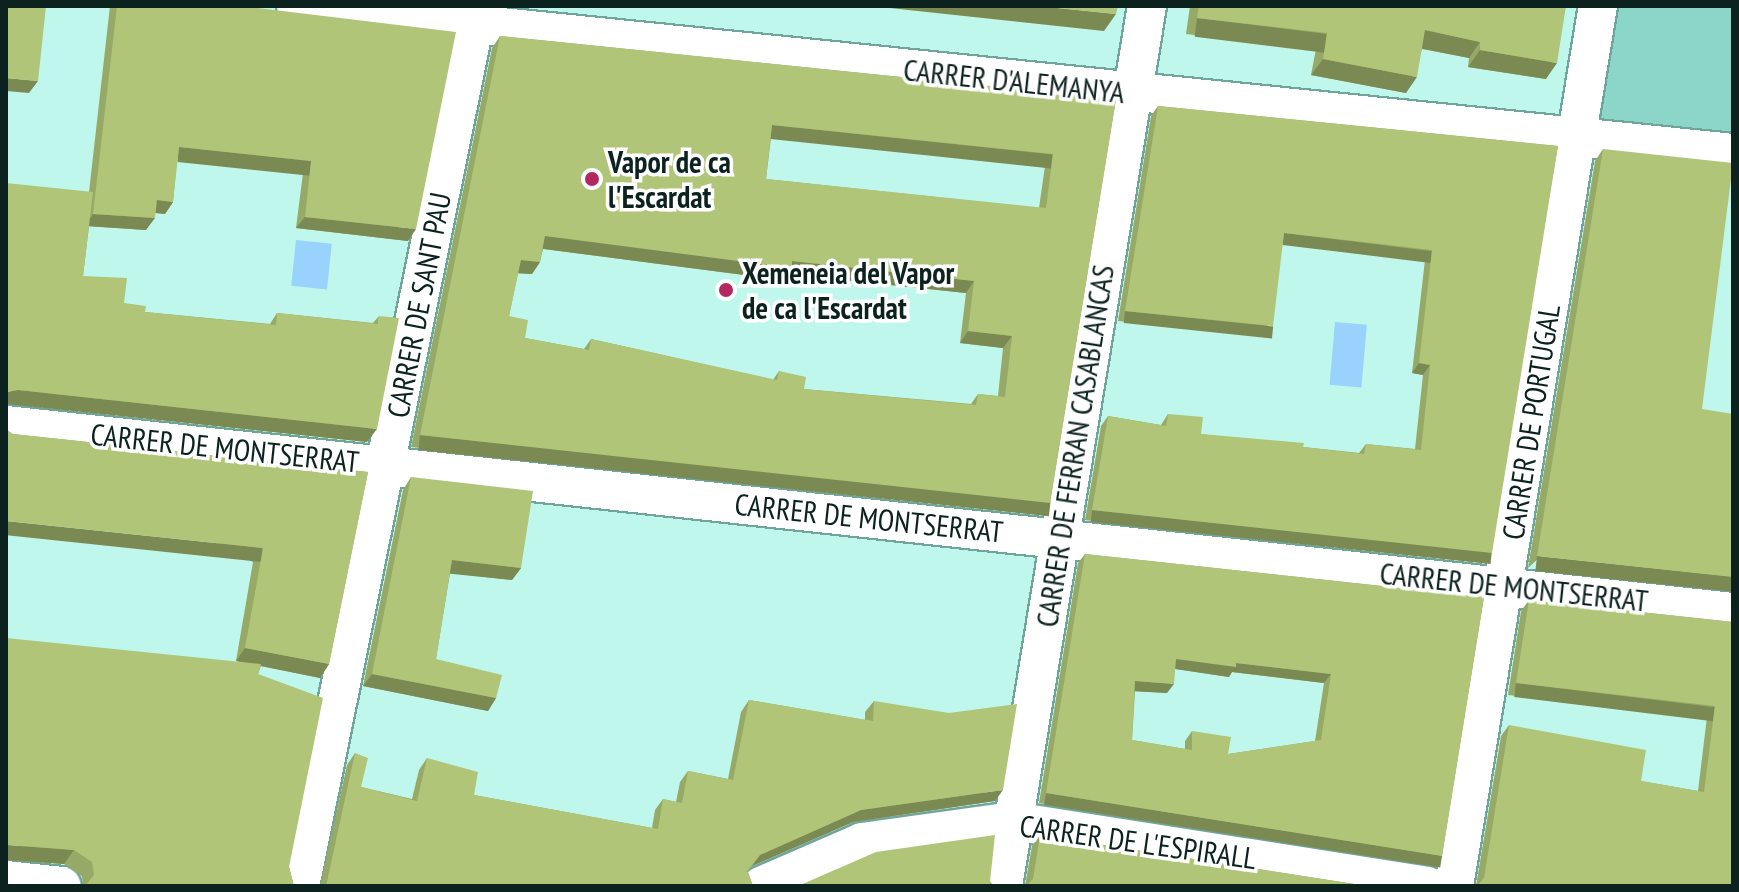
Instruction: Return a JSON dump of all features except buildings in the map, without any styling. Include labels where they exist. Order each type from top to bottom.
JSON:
[{"type":"street","name":"CARRER D'ALEMANYA","points":[[296,6],[476,15],[1133,94],[1576,140],[1733,153]]},
{"type":"street","name":"CARRER DE FERRAN CASABLANCAS","points":[[1003,886],[1147,6]]},
{"type":"street","name":"CARRER DE PORTUGAL","points":[[1454,886],[1598,6]]},
{"type":"street","name":"CARRER DE SANT PAU","points":[[300,886],[476,15]]},
{"type":"street","name":"CARRER DE MONTSERRAT","points":[[6,425],[1733,612]]},
{"type":"street","name":"CARRER DE L'ESPIRALL","points":[[761,886],[862,842],[1013,821],[1427,886]]},
{"type":"street","points":[[6,880],[62,886]]},
{"type":"green space","points":[[1604,6],[1733,6],[1733,153],[1584,140]]},
{"type":"water","points":[[296,240],[332,244],[327,290],[291,286]]},
{"type":"water","points":[[1335,322],[1367,325],[1361,388],[1330,385]]},
{"type":"place","name":"Vapor de ca l'Escardat","points":[[592,179]]},
{"type":"place","name":"Xemeneia del Vapor de ca l'Escardat","points":[[726,290]]}]
